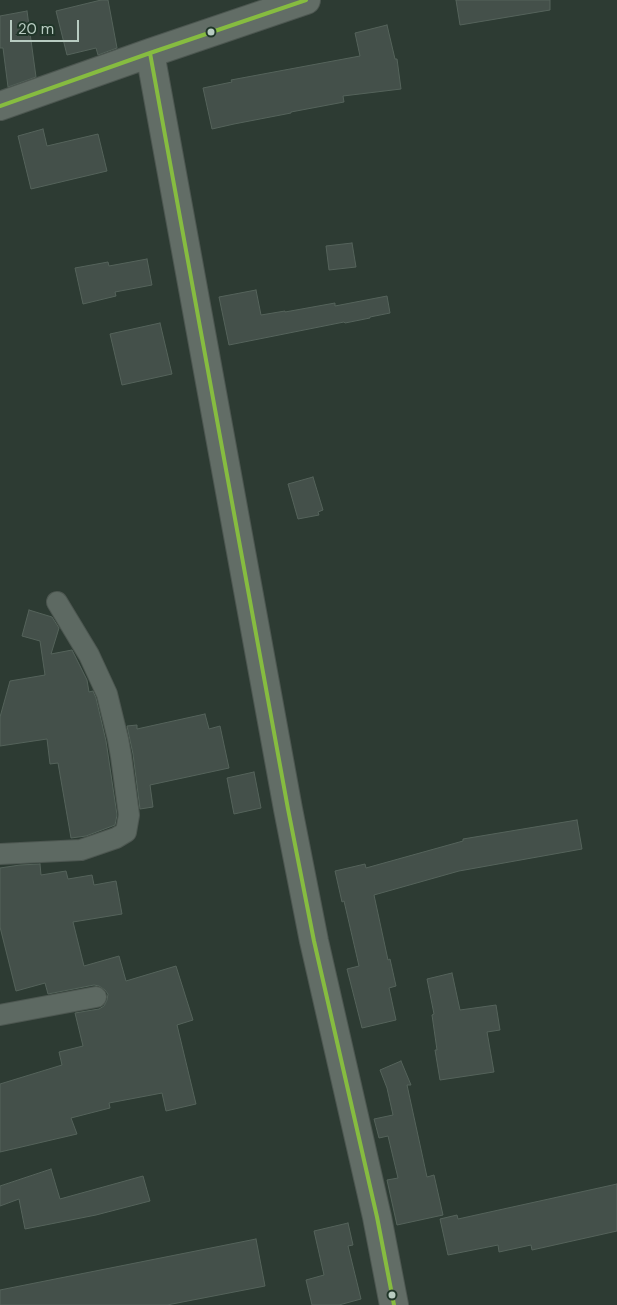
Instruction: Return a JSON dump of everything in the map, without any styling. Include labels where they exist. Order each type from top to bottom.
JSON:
[{"type":"main road","points":[[0,106],[306,0]]},
{"type":"main road","points":[[150,53],[314,941],[377,1217],[394,1305]]},
{"type":"street","points":[[0,854],[81,850],[116,838],[126,832],[129,815],[121,756],[107,694],[89,655],[57,602]]},
{"type":"street","points":[[0,1015],[96,997]]},
{"type":"building","points":[[108,0],[117,48],[98,55],[96,48],[67,55],[56,11]]},
{"type":"building","points":[[456,0],[550,0],[550,10],[460,25]]},
{"type":"building","points":[[27,11],[36,77],[8,87],[3,48],[0,48],[0,16]]},
{"type":"building","points":[[387,25],[395,59],[397,59],[401,89],[343,96],[344,102],[212,129],[203,88],[232,82],[231,80],[360,56],[355,33]]},
{"type":"building","points":[[43,129],[47,146],[98,134],[107,171],[31,189],[18,136]]},
{"type":"building","points":[[352,243],[356,267],[329,270],[326,246]]},
{"type":"building","points":[[147,259],[152,285],[115,292],[116,296],[83,304],[75,268],[108,262],[109,266]]},
{"type":"building","points":[[256,290],[261,315],[335,303],[335,306],[387,296],[390,313],[229,345],[219,297]]},
{"type":"building","points":[[160,323],[172,374],[122,385],[110,334]]},
{"type":"building","points":[[313,477],[323,510],[318,512],[319,515],[298,519],[288,484]]},
{"type":"building","points":[[29,610],[52,617],[59,628],[51,654],[72,650],[87,680],[89,692],[93,691],[96,698],[106,741],[117,815],[115,825],[86,836],[71,838],[58,763],[50,764],[47,739],[0,746],[0,717],[10,681],[45,675],[40,641],[22,636]]},
{"type":"building","points":[[205,714],[209,729],[220,726],[229,768],[150,785],[153,807],[140,809],[133,754],[127,726],[137,725],[137,729]]},
{"type":"building","points":[[254,772],[261,808],[234,814],[227,778]]},
{"type":"building","points":[[577,820],[582,849],[459,871],[374,895],[388,960],[390,959],[396,986],[389,988],[396,1020],[362,1028],[347,969],[359,966],[335,871],[365,864],[366,868],[463,841],[463,839]]},
{"type":"building","points":[[40,864],[41,875],[66,871],[68,879],[92,875],[94,885],[116,881],[122,914],[73,922],[84,966],[119,956],[126,981],[176,966],[193,1020],[177,1025],[196,1104],[166,1111],[162,1093],[109,1103],[110,1108],[71,1118],[77,1134],[0,1152],[0,1084],[62,1065],[59,1052],[83,1046],[75,1013],[99,1009],[104,1006],[108,994],[99,986],[94,985],[48,994],[45,983],[16,991],[0,927],[0,868]]},
{"type":"building","points":[[452,973],[460,1010],[496,1005],[500,1030],[487,1032],[494,1072],[440,1080],[435,1050],[437,1050],[432,1015],[434,1014],[427,979]]},
{"type":"building","points":[[401,1061],[411,1085],[407,1085],[427,1177],[434,1175],[443,1215],[397,1225],[387,1180],[398,1178],[388,1136],[379,1138],[374,1119],[393,1115],[387,1088],[380,1070]]},
{"type":"building","points":[[51,1169],[60,1199],[143,1176],[150,1201],[96,1215],[25,1229],[19,1199],[0,1206],[0,1186]]},
{"type":"building","points":[[617,1184],[617,1231],[532,1250],[531,1245],[499,1252],[498,1245],[448,1255],[440,1219],[457,1215],[458,1219]]},
{"type":"building","points":[[348,1223],[353,1245],[348,1246],[361,1299],[339,1305],[312,1305],[306,1280],[324,1275],[314,1231]]},
{"type":"building","points":[[256,1239],[265,1286],[167,1305],[0,1305],[0,1290]]},
{"type":"transit line","points":[[0,106],[306,0]]},
{"type":"transit line","points":[[150,53],[288,809],[314,941],[377,1217],[394,1305]]}]
